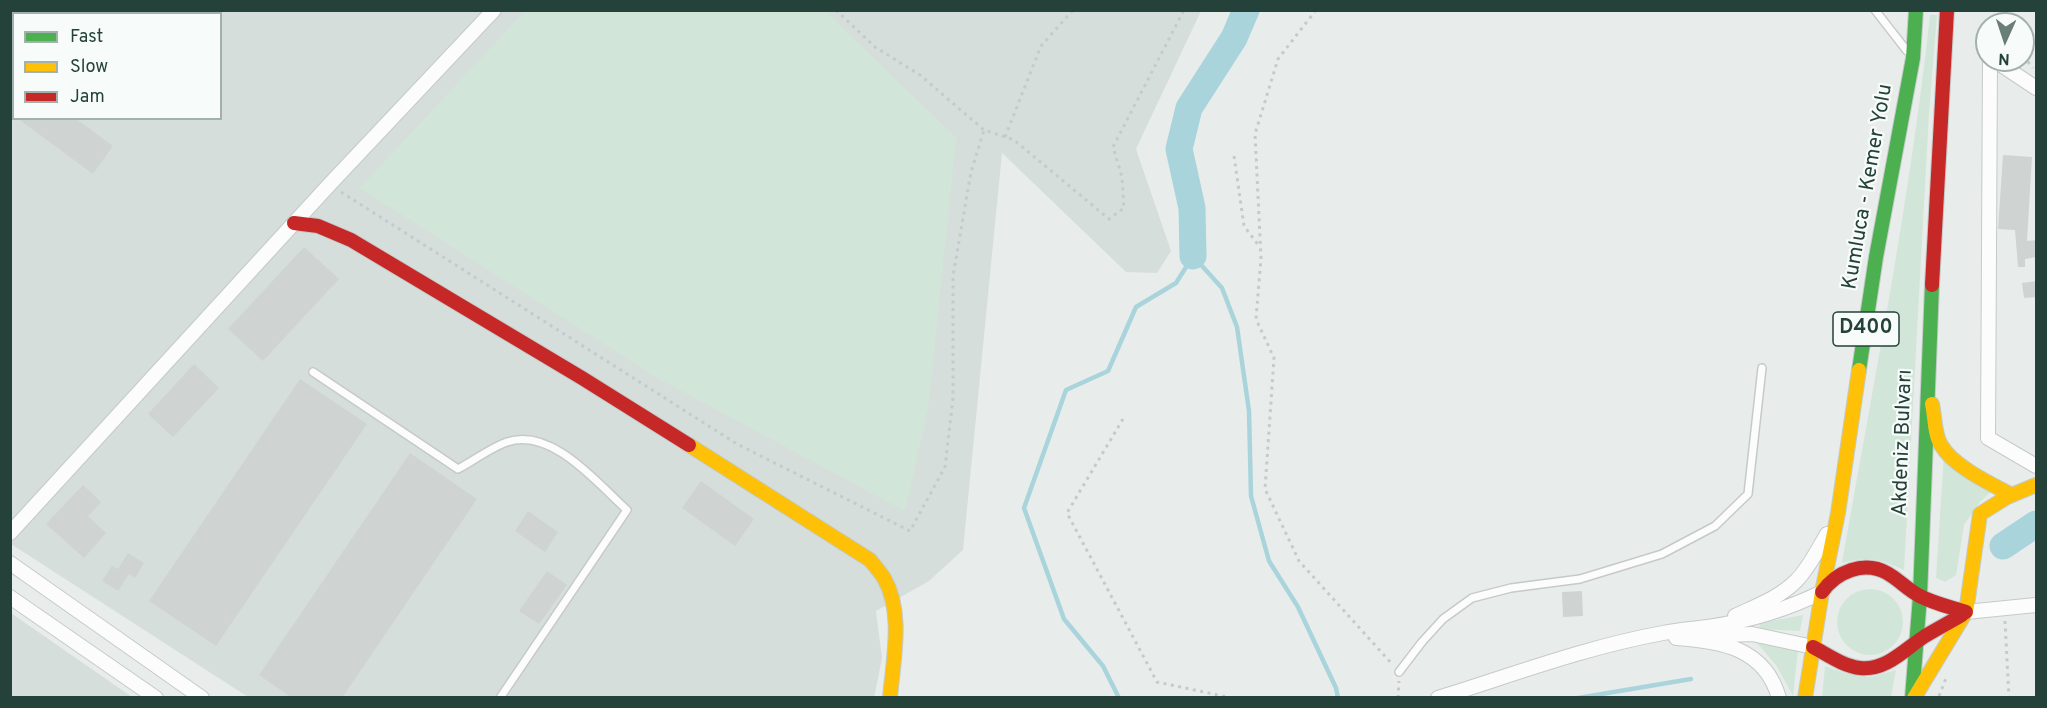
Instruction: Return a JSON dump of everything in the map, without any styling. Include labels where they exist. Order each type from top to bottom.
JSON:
[{"type":"main road","name":"Kumluca - Kemer Yolu","points":[[1805,698],[1822,592],[1838,513],[1876,257],[1913,58],[1916,10]]},
{"type":"main road","name":"Akdeniz Bulvarı","points":[[1913,698],[1920,596],[1927,381],[1947,10]]},
{"type":"main road","points":[[294,222],[318,226],[351,240],[582,378],[870,560],[885,579],[893,601],[894,639],[890,698]]},
{"type":"main road","name":"D400","points":[[1927,381],[1941,445],[1959,462],[2010,494]]},
{"type":"main road","points":[[1813,647],[1845,665],[1858,669],[1871,668],[1890,661],[1966,612],[1980,514],[1994,502],[2037,485]]},
{"type":"main road","name":"Kumluca - Kemer Yolu","points":[[1822,592],[1833,579],[1844,572],[1857,568],[1870,568],[1883,572],[1920,596],[1966,612]]},
{"type":"main road","name":"D400","points":[[1913,698],[1966,612]]},
{"type":"street","points":[[10,533],[329,184],[494,10]]},
{"type":"street","points":[[1992,72],[1988,438],[2037,466]]},
{"type":"street","points":[[2011,72],[2037,88]]},
{"type":"street","name":"Kumluca - Kemer Yolu","points":[[1711,627],[1773,599],[1796,581],[1814,557],[1838,513]]},
{"type":"street","points":[[10,563],[202,698]]},
{"type":"street","name":"Kumluca - Kemer Yolu","points":[[1595,649],[1662,633],[1711,627],[1758,616],[1796,605],[1822,592]]},
{"type":"street","points":[[10,597],[156,698]]},
{"type":"street","points":[[1966,612],[2037,605]]},
{"type":"street","points":[[1438,698],[1595,649],[1715,634],[1752,634],[1813,647]]},
{"type":"street","points":[[1676,638],[1711,641],[1737,648],[1755,659],[1770,676],[1779,698]]},
{"type":"lane","points":[[1875,10],[1913,58]]},
{"type":"lane","points":[[1399,672],[1422,642],[1443,620],[1472,598],[1511,588],[1591,576],[1662,554],[1715,526],[1748,494],[1762,368]]},
{"type":"lane","points":[[313,372],[458,469],[508,442],[535,440],[563,452],[627,510],[500,698]]},
{"type":"path","points":[[836,10],[875,47],[920,75],[984,130],[1014,140],[1109,219],[1124,208],[1122,177],[1113,147],[1184,10]]},
{"type":"path","points":[[1005,137],[1041,46],[1073,10]]},
{"type":"path","points":[[1316,10],[1278,59],[1255,134],[1260,248],[1256,319],[1274,358],[1266,489],[1299,561],[1399,672],[1398,698]]},
{"type":"path","points":[[329,184],[737,444],[910,531],[945,467],[953,398],[953,276],[971,172],[984,130]]},
{"type":"path","points":[[1234,156],[1244,226],[1260,248]]},
{"type":"path","points":[[1123,419],[1067,513],[1157,682],[1232,698]]},
{"type":"path","points":[[2004,607],[2009,698]]},
{"type":"path","points":[[1939,696],[1947,676]]},
{"type":"shaded area","points":[[11,10],[1201,11],[1136,149],[1171,251],[1157,273],[1126,272],[1002,153],[963,550],[929,581],[876,611],[882,658],[874,698],[248,697],[11,544],[11,111],[12,109],[12,120],[222,120],[222,12],[12,12],[12,18]]},
{"type":"shaded area","points":[[11,613],[132,697],[11,697]]},
{"type":"green space","points":[[525,11],[825,11],[956,138],[928,408],[905,511],[656,377],[360,188]]},
{"type":"green space","points":[[1930,15],[1937,15],[1929,113],[1904,570],[1874,560],[1842,563],[1902,221]]},
{"type":"green space","points":[[1944,454],[1992,491],[1980,502],[1964,525],[1956,575],[1945,582],[1936,578]]},
{"type":"green space","points":[[1870,589],[1883,592],[1893,599],[1900,609],[1903,622],[1900,635],[1893,645],[1883,652],[1870,655],[1857,652],[1847,645],[1840,635],[1837,622],[1840,609],[1847,599],[1857,592]]},
{"type":"green space","points":[[1803,615],[1800,631],[1759,629],[1760,623]]},
{"type":"green space","points":[[1756,642],[1798,650],[1793,696],[1776,665]]},
{"type":"green space","points":[[1825,666],[1847,674],[1872,677],[1896,670],[1891,697],[1822,698]]},
{"type":"building","points":[[20,120],[78,120],[113,146],[93,174]]},
{"type":"building","points":[[2003,155],[2032,157],[2027,241],[2037,240],[2037,257],[2025,259],[2025,267],[2018,267],[2015,230],[1998,229]]},
{"type":"building","points":[[304,247],[339,279],[263,361],[228,329]]},
{"type":"building","points":[[2037,281],[2037,297],[2024,298],[2022,283]]},
{"type":"building","points":[[194,364],[219,388],[173,437],[148,414]]},
{"type":"building","points":[[300,379],[367,424],[216,646],[149,601]]},
{"type":"building","points":[[410,453],[477,499],[342,698],[292,698],[259,675]]},
{"type":"building","points":[[701,481],[754,519],[735,546],[682,508]]},
{"type":"building","points":[[83,485],[101,502],[88,516],[106,533],[84,558],[46,524]]},
{"type":"building","points":[[528,511],[558,532],[545,552],[515,531]]},
{"type":"building","points":[[128,553],[144,563],[135,578],[129,574],[118,591],[102,581],[112,566],[118,569]]},
{"type":"building","points":[[547,571],[567,585],[539,624],[519,611]]},
{"type":"building","points":[[1582,591],[1583,616],[1563,617],[1562,592]]},
{"type":"waterway","points":[[1193,256],[1192,208],[1179,149],[1189,108],[1234,38],[1246,10]]},
{"type":"waterway","points":[[1119,698],[1103,666],[1064,619],[1024,508],[1066,390],[1108,371],[1136,307],[1176,283],[1193,256],[1222,288],[1237,327],[1249,411],[1251,496],[1269,561],[1298,607],[1336,688],[1338,698]]},
{"type":"waterway","points":[[2003,546],[2036,524]]},
{"type":"waterway","points":[[1578,698],[1691,679]]},
{"type":"traffic: fast","points":[[1859,370],[1876,257],[1913,58],[1916,10]]},
{"type":"traffic: fast","points":[[1912,698],[1920,596],[1932,285]]},
{"type":"traffic: slow","points":[[1805,698],[1822,592],[1838,513],[1859,370]]},
{"type":"traffic: slow","points":[[1932,404],[1937,436],[1947,453],[1972,473],[2010,494]]},
{"type":"traffic: slow","points":[[689,445],[870,560],[884,578],[894,606],[896,637],[890,698]]},
{"type":"traffic: slow","points":[[1914,698],[1966,612],[1980,514],[2007,497],[2036,485]]},
{"type":"traffic: jam","points":[[1932,285],[1947,10]]},
{"type":"traffic: jam","points":[[294,223],[318,226],[351,240],[689,445]]},
{"type":"traffic: jam","points":[[1822,592],[1835,579],[1851,570],[1878,569],[1923,598],[1966,612]]},
{"type":"traffic: jam","points":[[1813,647],[1848,665],[1869,668],[1887,663],[1925,636],[1962,615]]}]
